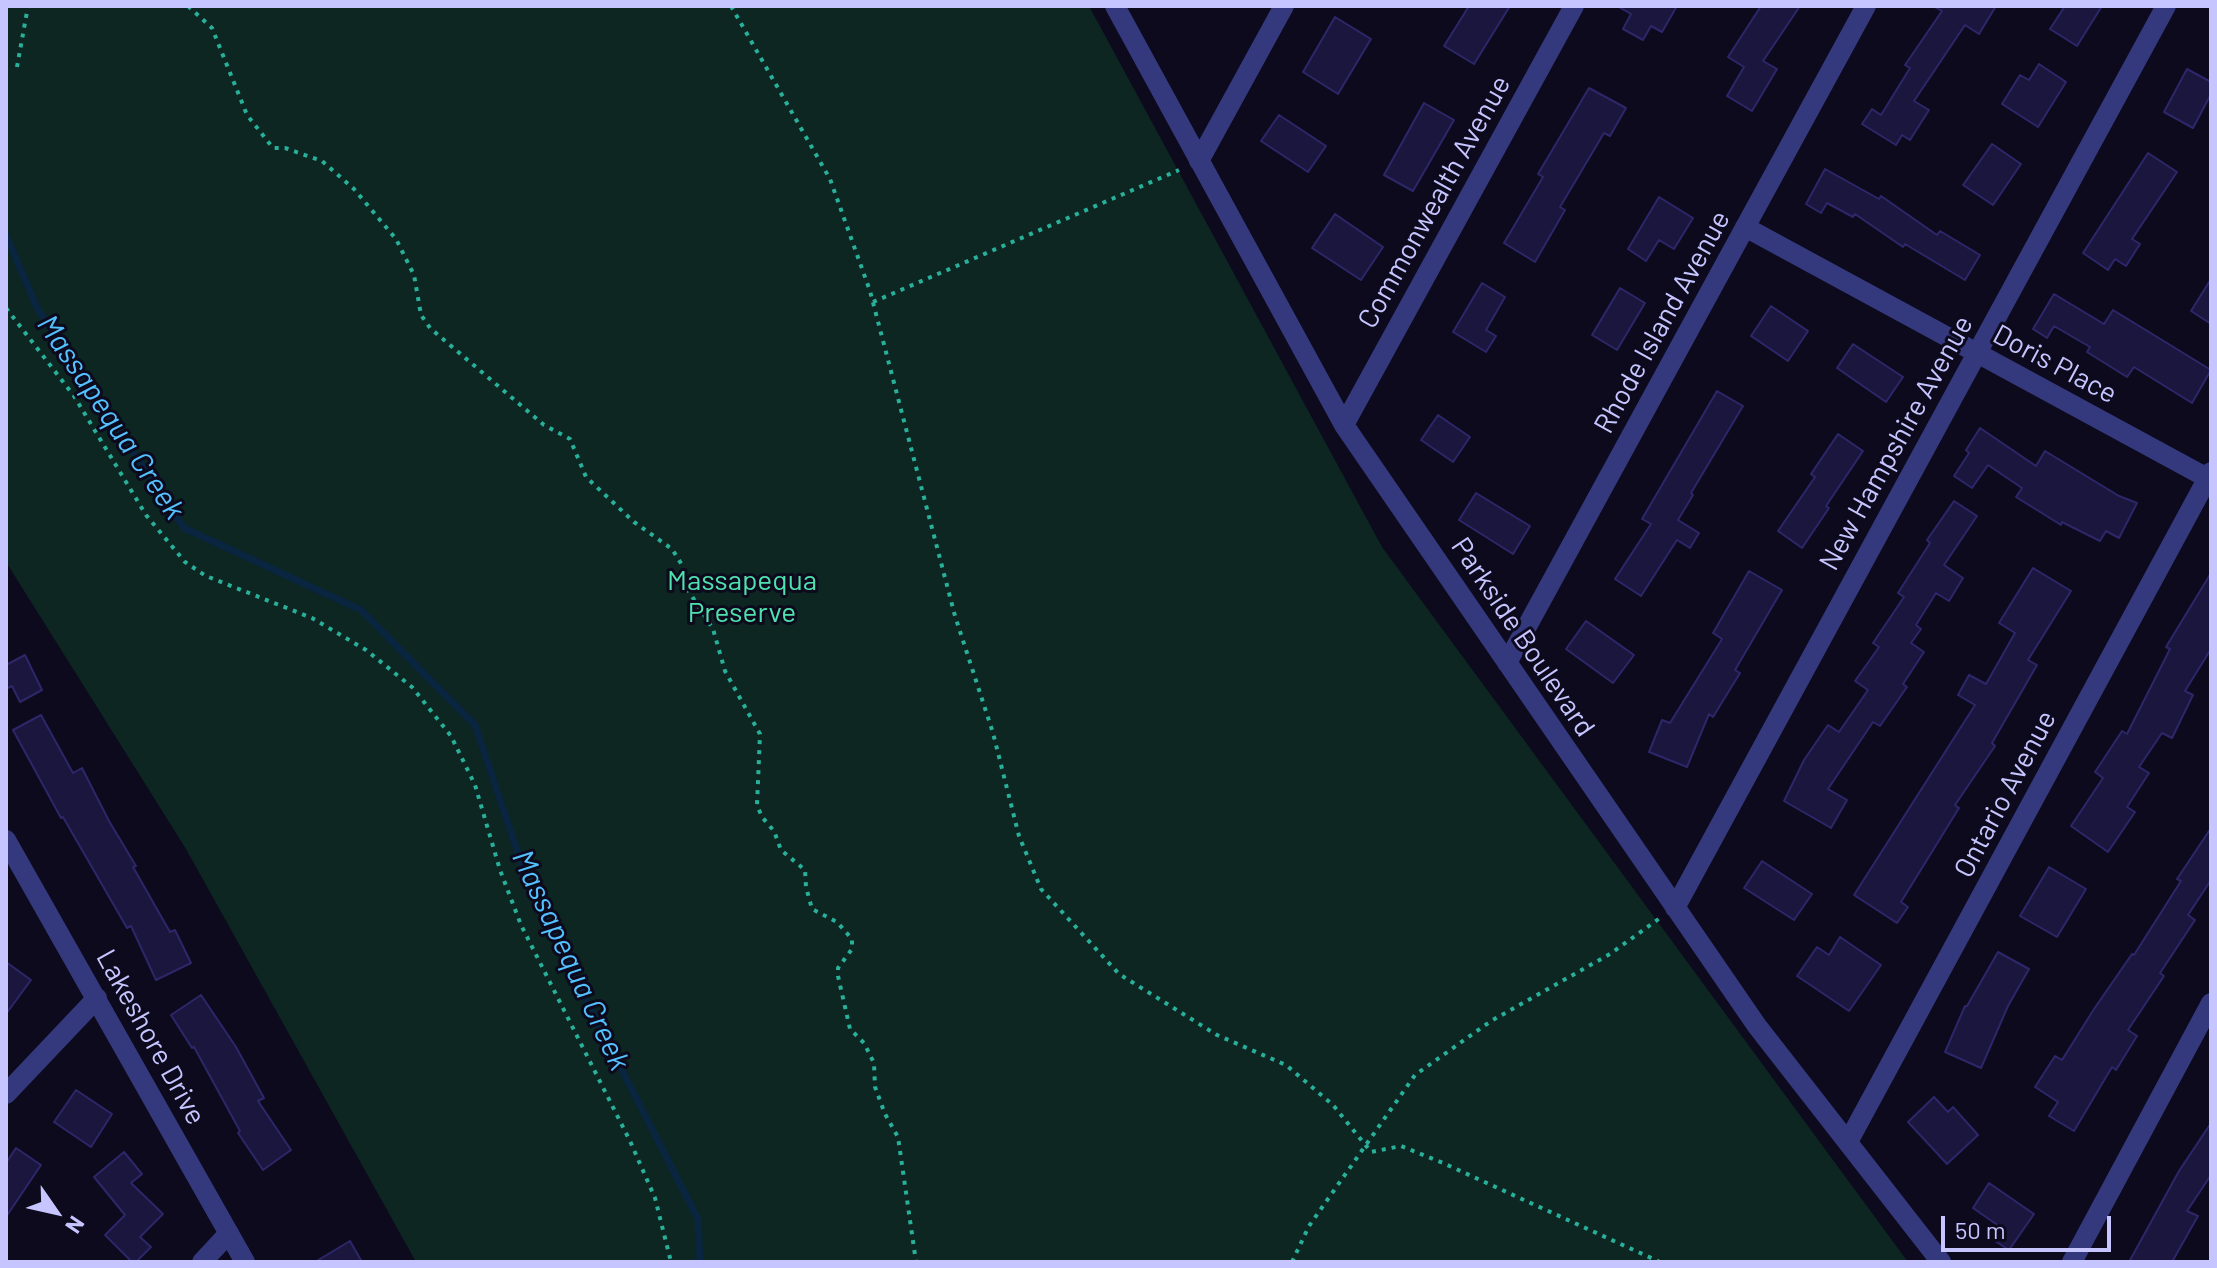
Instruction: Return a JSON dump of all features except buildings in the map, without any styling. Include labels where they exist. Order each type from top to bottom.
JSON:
[{"type":"street","name":"Parkside Boulevard","points":[[1115,6],[1344,425],[1757,1026],[1941,1262]]},
{"type":"street","points":[[1199,161],[1284,6]]},
{"type":"street","name":"Commonwealth Avenue","points":[[1344,425],[1574,6]]},
{"type":"street","name":"Rhode Island Avenue","points":[[1507,663],[1866,6]]},
{"type":"street","name":"New Hampshire Avenue","points":[[1675,908],[2166,6]]},
{"type":"street","name":"Doris Place","points":[[1745,227],[2210,477]]},
{"type":"street","name":"Ontario Avenue","points":[[1848,1142],[2210,477]]},
{"type":"street","name":"Lakeshore Drive","points":[[6,840],[245,1262]]},
{"type":"street","points":[[6,1094],[97,998]]},
{"type":"street","points":[[2072,1262],[2211,1003]]},
{"type":"street","points":[[202,1262],[229,1233]]},
{"type":"path","points":[[17,67],[28,6]]},
{"type":"path","points":[[188,6],[212,28],[247,115],[273,148],[285,148],[322,161],[354,189],[396,239],[414,275],[421,315],[430,328],[544,425],[570,439],[586,477],[634,522],[672,549],[682,565],[690,598],[713,629],[725,671],[760,734],[757,805],[762,817],[774,831],[781,850],[805,870],[812,909],[837,922],[852,939],[852,949],[838,968],[846,1016],[850,1029],[864,1043],[874,1063],[875,1087],[898,1137],[916,1262]]},
{"type":"path","points":[[731,6],[830,179],[873,302],[955,616],[993,733],[1019,836],[1041,889],[1119,974],[1217,1035],[1286,1065],[1333,1105],[1371,1152],[1401,1146],[1660,1262]]},
{"type":"path","points":[[873,302],[1199,161]]},
{"type":"path","points":[[6,308],[74,396],[146,515],[185,562],[206,576],[312,618],[366,650],[412,687],[451,736],[475,785],[500,870],[521,925],[630,1141],[655,1198],[671,1262]]},
{"type":"path","points":[[1292,1262],[1309,1226],[1415,1075],[1491,1021],[1610,954],[1675,908]]},
{"type":"green space","name":"Massapequa Preserve","points":[[6,6],[1089,6],[1382,547],[1908,1262],[416,1262],[186,849],[6,562]]},
{"type":"waterway","name":"Massapequa Creek","points":[[6,235],[37,308],[184,528],[361,610],[475,725],[531,892],[698,1219],[700,1262]]}]
